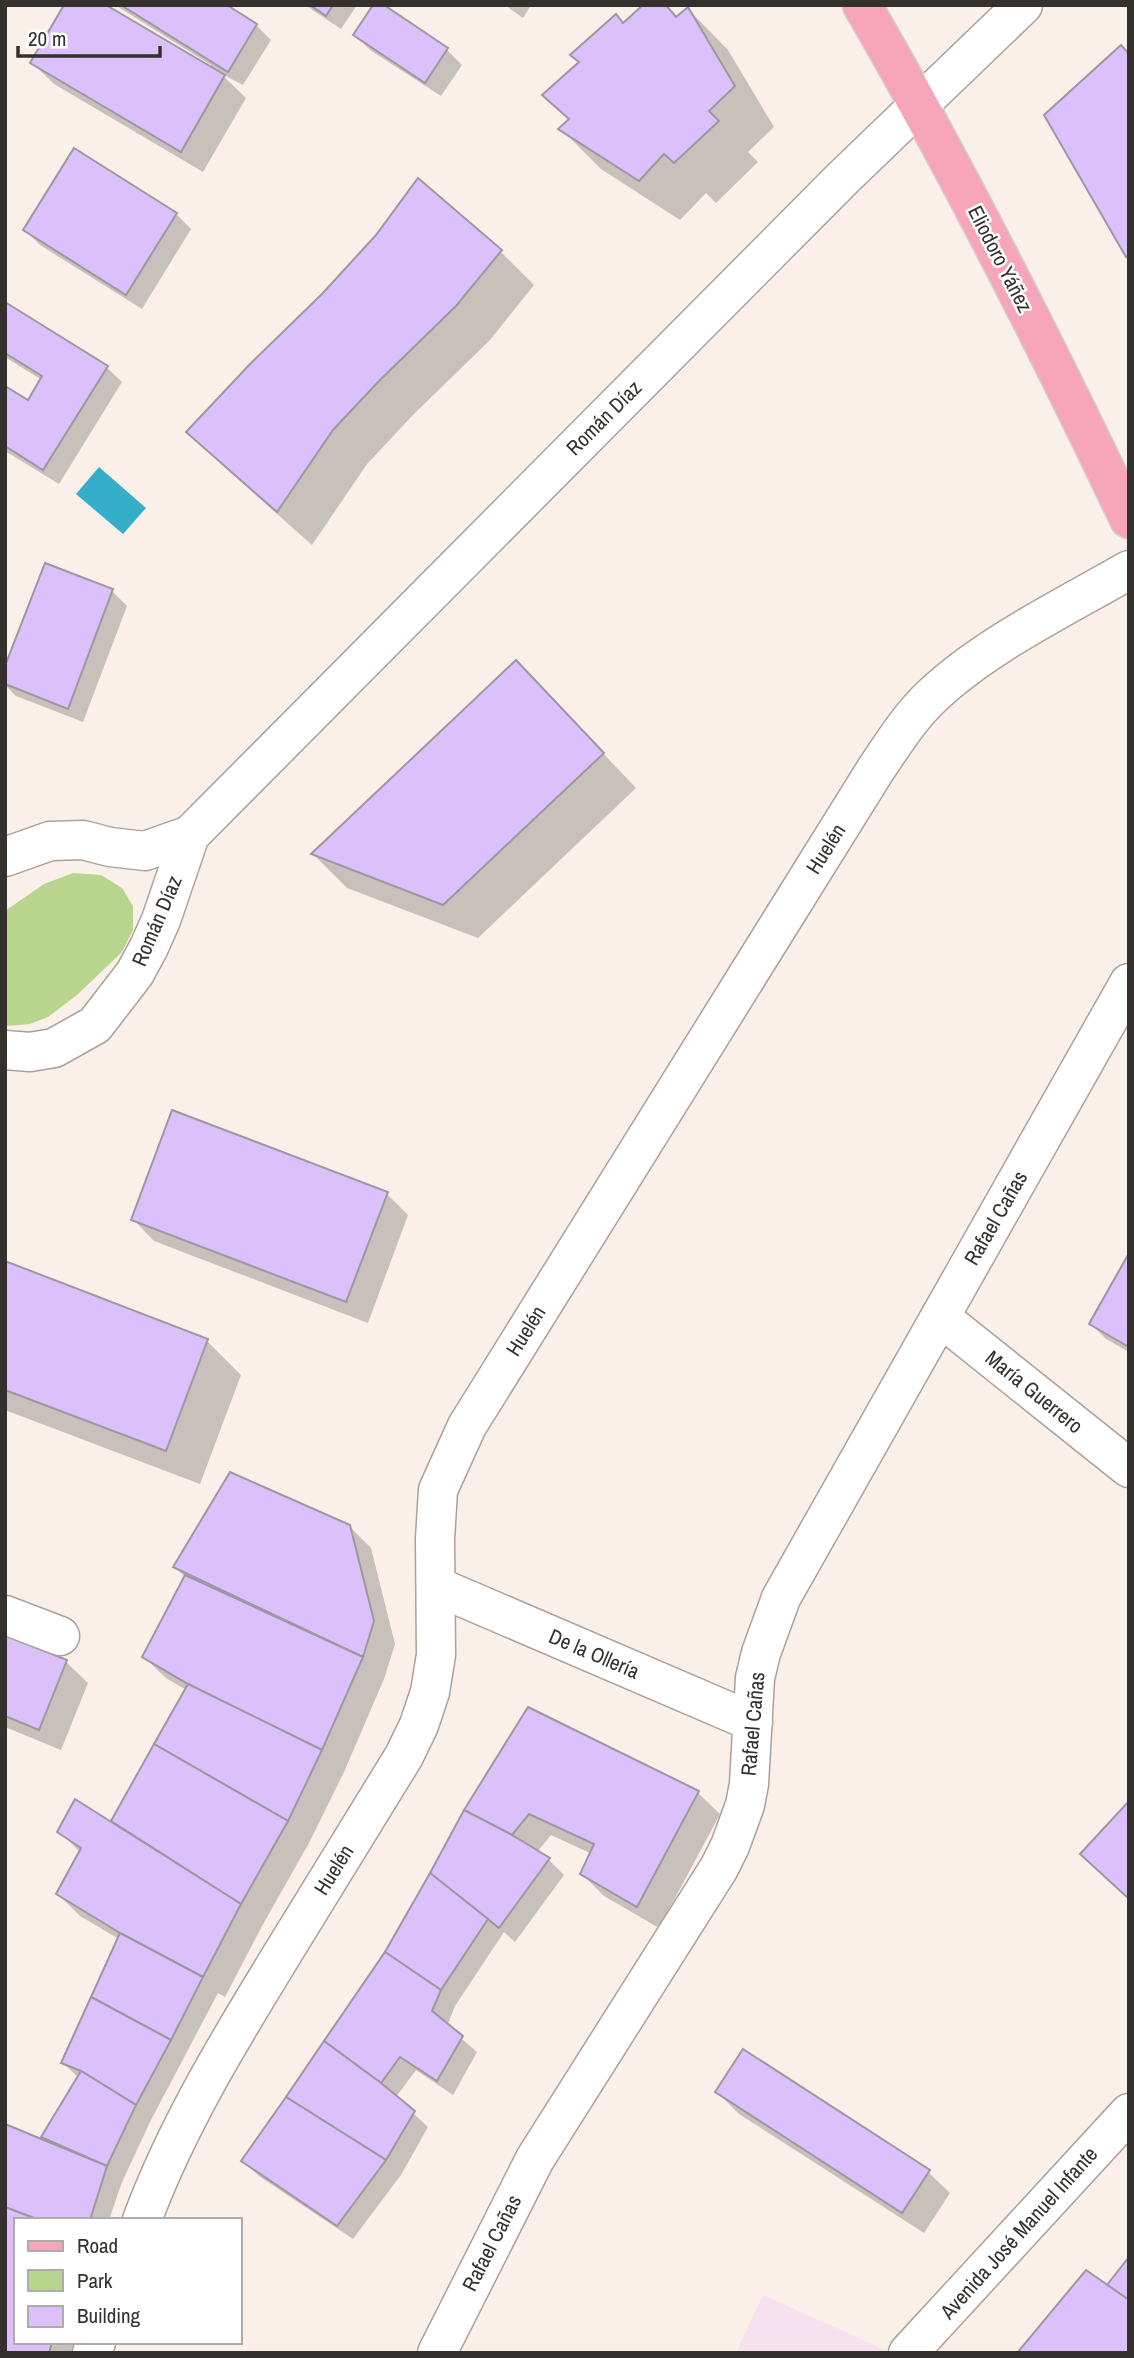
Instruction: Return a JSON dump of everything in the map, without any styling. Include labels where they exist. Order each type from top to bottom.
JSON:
[{"type":"main road","name":"Eliodoro Yáñez","points":[[862,5],[919,105],[1069,393],[1129,519]]},
{"type":"street","name":"Román Díaz","points":[[5,857],[50,841],[83,841],[145,851],[190,835],[833,187],[1023,5]]},
{"type":"street","name":"Huelén","points":[[143,2218],[179,2132],[225,2048],[404,1756],[419,1725],[430,1692],[436,1655],[435,1539],[438,1490],[462,1435],[882,760],[916,713],[961,670],[1129,570]]},
{"type":"street","name":"Román Díaz","points":[[5,1050],[30,1052],[54,1048],[94,1025],[135,973],[149,947],[190,835]]},
{"type":"street","name":"Rafael Cañas","points":[[437,2353],[547,2138],[719,1868],[745,1805],[749,1784],[755,1678],[781,1598],[1129,983]]},
{"type":"street","name":"María Guerrero","points":[[940,1317],[1129,1468]]},
{"type":"street","name":"De la Ollería","points":[[436,1586],[753,1722]]},
{"type":"street","points":[[5,1615],[60,1636]]},
{"type":"street","name":"Avenida José Manuel Infante","points":[[908,2353],[1129,2113]]},
{"type":"shaded area","points":[[763,2295],[892,2353],[736,2353]]},
{"type":"green space","points":[[73,873],[101,875],[122,888],[133,906],[133,930],[122,952],[77,995],[48,1017],[30,1024],[5,1025],[5,911],[44,884]]},
{"type":"water","points":[[99,467],[146,508],[123,534],[76,494]]},
{"type":"building","points":[[64,5],[106,5],[225,75],[181,152],[30,63]]},
{"type":"building","points":[[121,5],[227,5],[257,24],[228,72]]},
{"type":"building","points":[[310,5],[333,5],[326,16]]},
{"type":"building","points":[[373,5],[384,5],[448,48],[425,83],[353,35]]},
{"type":"building","points":[[643,5],[666,5],[676,17],[688,7],[735,86],[709,111],[719,121],[674,163],[664,154],[639,181],[558,129],[569,119],[542,95],[579,62],[570,55],[616,14],[623,23]]},
{"type":"building","points":[[1121,45],[1129,54],[1129,255],[1126,257],[1044,115]]},
{"type":"building","points":[[74,148],[177,213],[126,295],[23,230]]},
{"type":"building","points":[[418,178],[502,250],[456,306],[333,430],[277,512],[186,432],[376,235]]},
{"type":"building","points":[[5,302],[108,366],[43,470],[5,446],[5,386],[28,400],[42,376],[5,353]]},
{"type":"building","points":[[45,563],[113,589],[68,709],[5,684],[5,666]]},
{"type":"building","points":[[516,660],[604,753],[443,905],[311,854]]},
{"type":"building","points":[[172,1110],[388,1192],[346,1302],[131,1220]]},
{"type":"building","points":[[1129,1253],[1129,1347],[1089,1324]]},
{"type":"building","points":[[5,1261],[208,1339],[166,1451],[5,1390]]},
{"type":"building","points":[[230,1472],[350,1525],[374,1621],[363,1657],[173,1567]]},
{"type":"building","points":[[185,1575],[363,1657],[322,1750],[188,1684],[142,1657]]},
{"type":"building","points":[[5,1635],[67,1660],[39,1730],[5,1716]]},
{"type":"building","points":[[188,1684],[322,1750],[288,1821],[154,1744]]},
{"type":"building","points":[[528,1707],[699,1791],[637,1907],[580,1874],[594,1844],[529,1814],[512,1835],[464,1810]]},
{"type":"building","points":[[154,1744],[288,1821],[241,1904],[111,1821]]},
{"type":"building","points":[[75,1799],[241,1904],[203,1977],[120,1933],[56,1894],[81,1848],[57,1832]]},
{"type":"building","points":[[1129,1801],[1129,1899],[1080,1854]]},
{"type":"building","points":[[464,1810],[550,1858],[499,1928],[430,1873]]},
{"type":"building","points":[[430,1873],[488,1919],[441,1990],[385,1952]]},
{"type":"building","points":[[120,1933],[203,1977],[171,2040],[91,1997]]},
{"type":"building","points":[[385,1952],[441,1990],[432,2011],[463,2036],[437,2081],[400,2057],[381,2083],[324,2041]]},
{"type":"building","points":[[91,1997],[171,2040],[136,2105],[81,2071],[61,2063]]},
{"type":"building","points":[[324,2041],[415,2111],[386,2160],[286,2097]]},
{"type":"building","points":[[743,2049],[930,2170],[902,2213],[715,2092]]},
{"type":"building","points":[[81,2071],[136,2105],[107,2166],[41,2137]]},
{"type":"building","points":[[286,2097],[386,2160],[337,2226],[241,2161]]},
{"type":"building","points":[[5,2124],[107,2166],[91,2218],[34,2218],[5,2207]]},
{"type":"building","points":[[5,2207],[34,2218],[14,2218],[14,2344],[51,2344],[49,2353],[5,2353]]},
{"type":"building","points":[[1129,2257],[1129,2300],[1107,2285]]},
{"type":"building","points":[[1086,2270],[1129,2300],[1129,2353],[1017,2353]]}]
